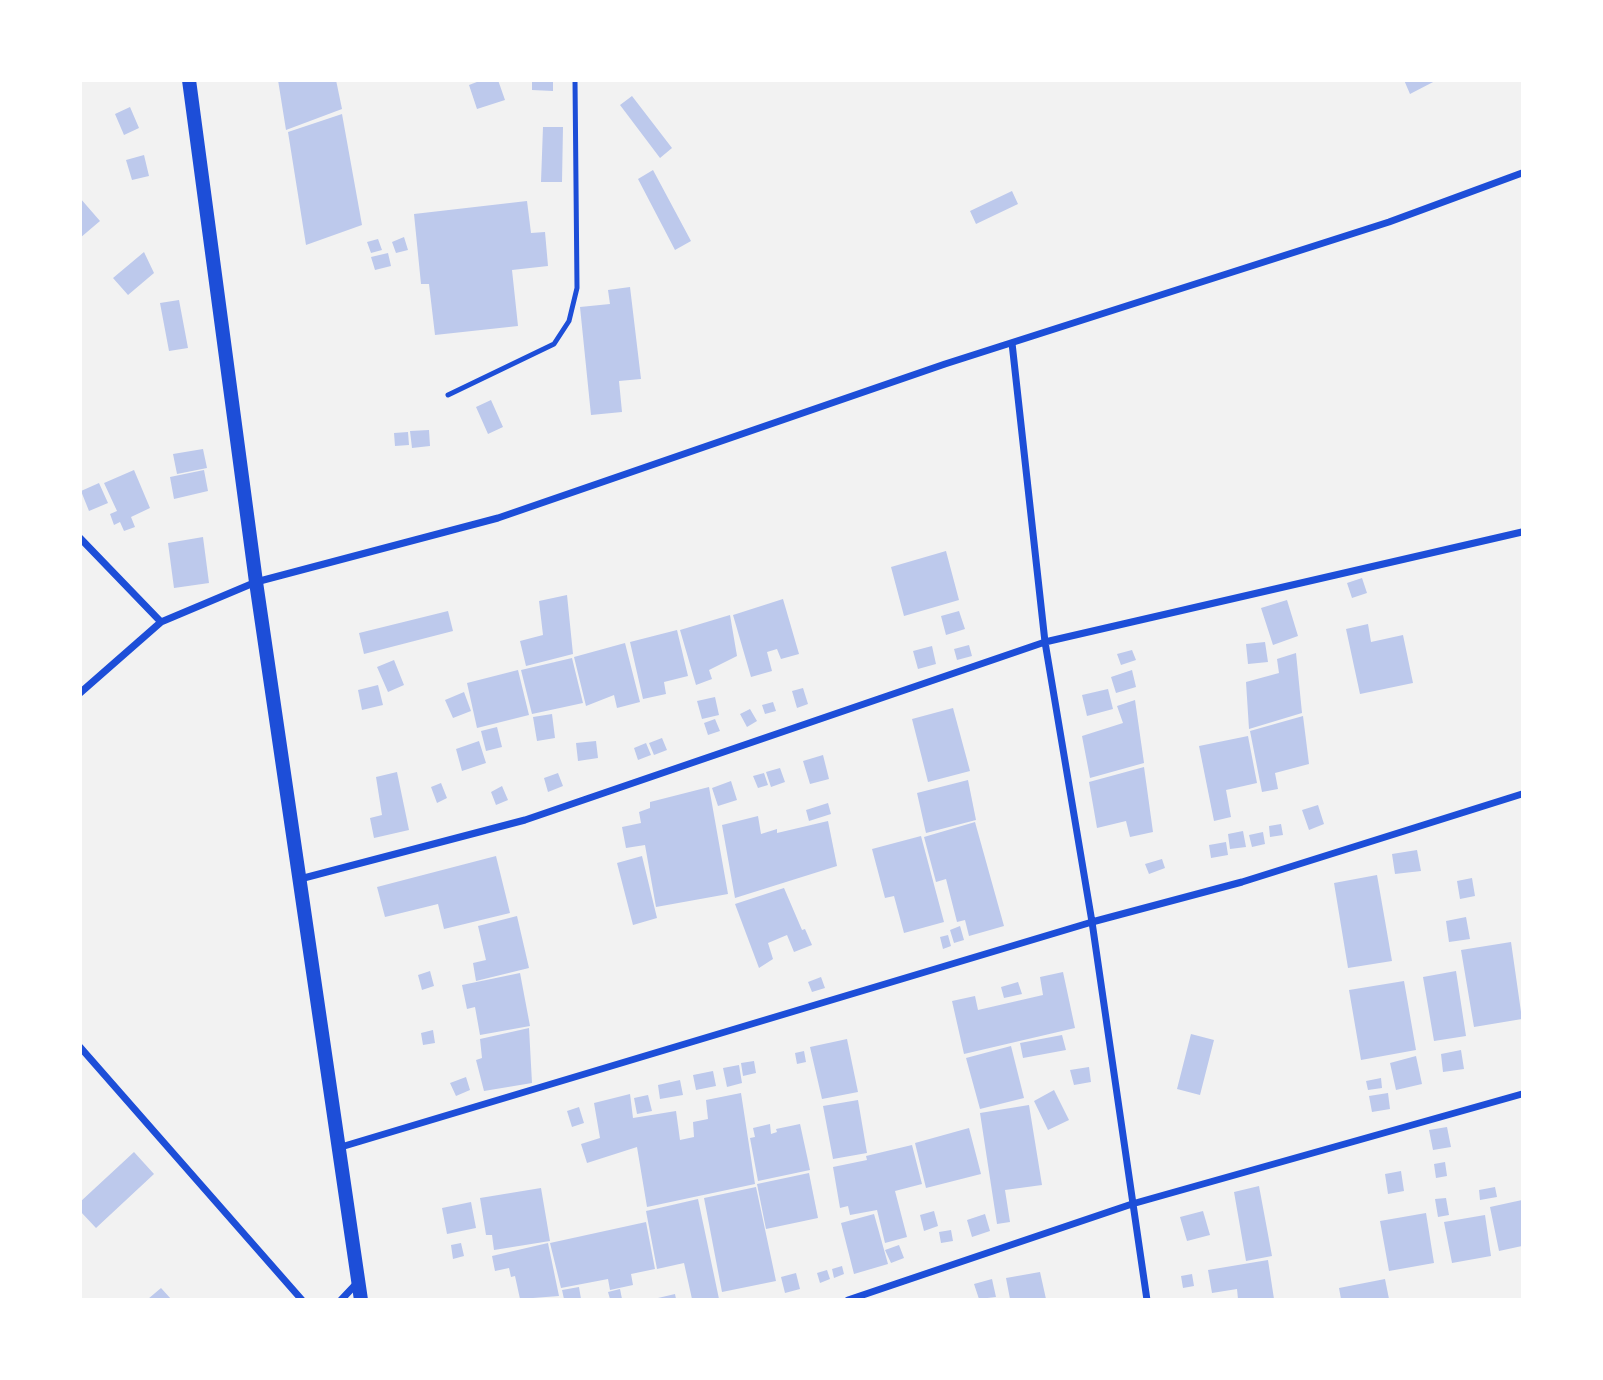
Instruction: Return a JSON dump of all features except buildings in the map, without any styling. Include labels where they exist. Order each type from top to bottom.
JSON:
[{"type":"main road","points":[[189,80],[256,582],[341,1147],[361,1300]]},
{"type":"street","points":[[80,693],[161,622],[256,582],[498,518],[1012,343],[1389,222],[1522,173]]},
{"type":"street","points":[[1012,343],[1045,642],[1092,922],[1147,1300]]},
{"type":"street","points":[[300,878],[525,820],[1045,642],[1522,532]]},
{"type":"street","points":[[80,538],[161,622]]},
{"type":"street","points":[[341,1147],[1092,922],[1242,882],[1522,794]]},
{"type":"street","points":[[80,1047],[302,1300]]},
{"type":"street","points":[[848,1300],[1132,1204],[1522,1094]]},
{"type":"street","points":[[341,1300],[358,1282]]},
{"type":"lane","points":[[448,395],[554,344],[569,321],[577,288],[575,80]]}]
